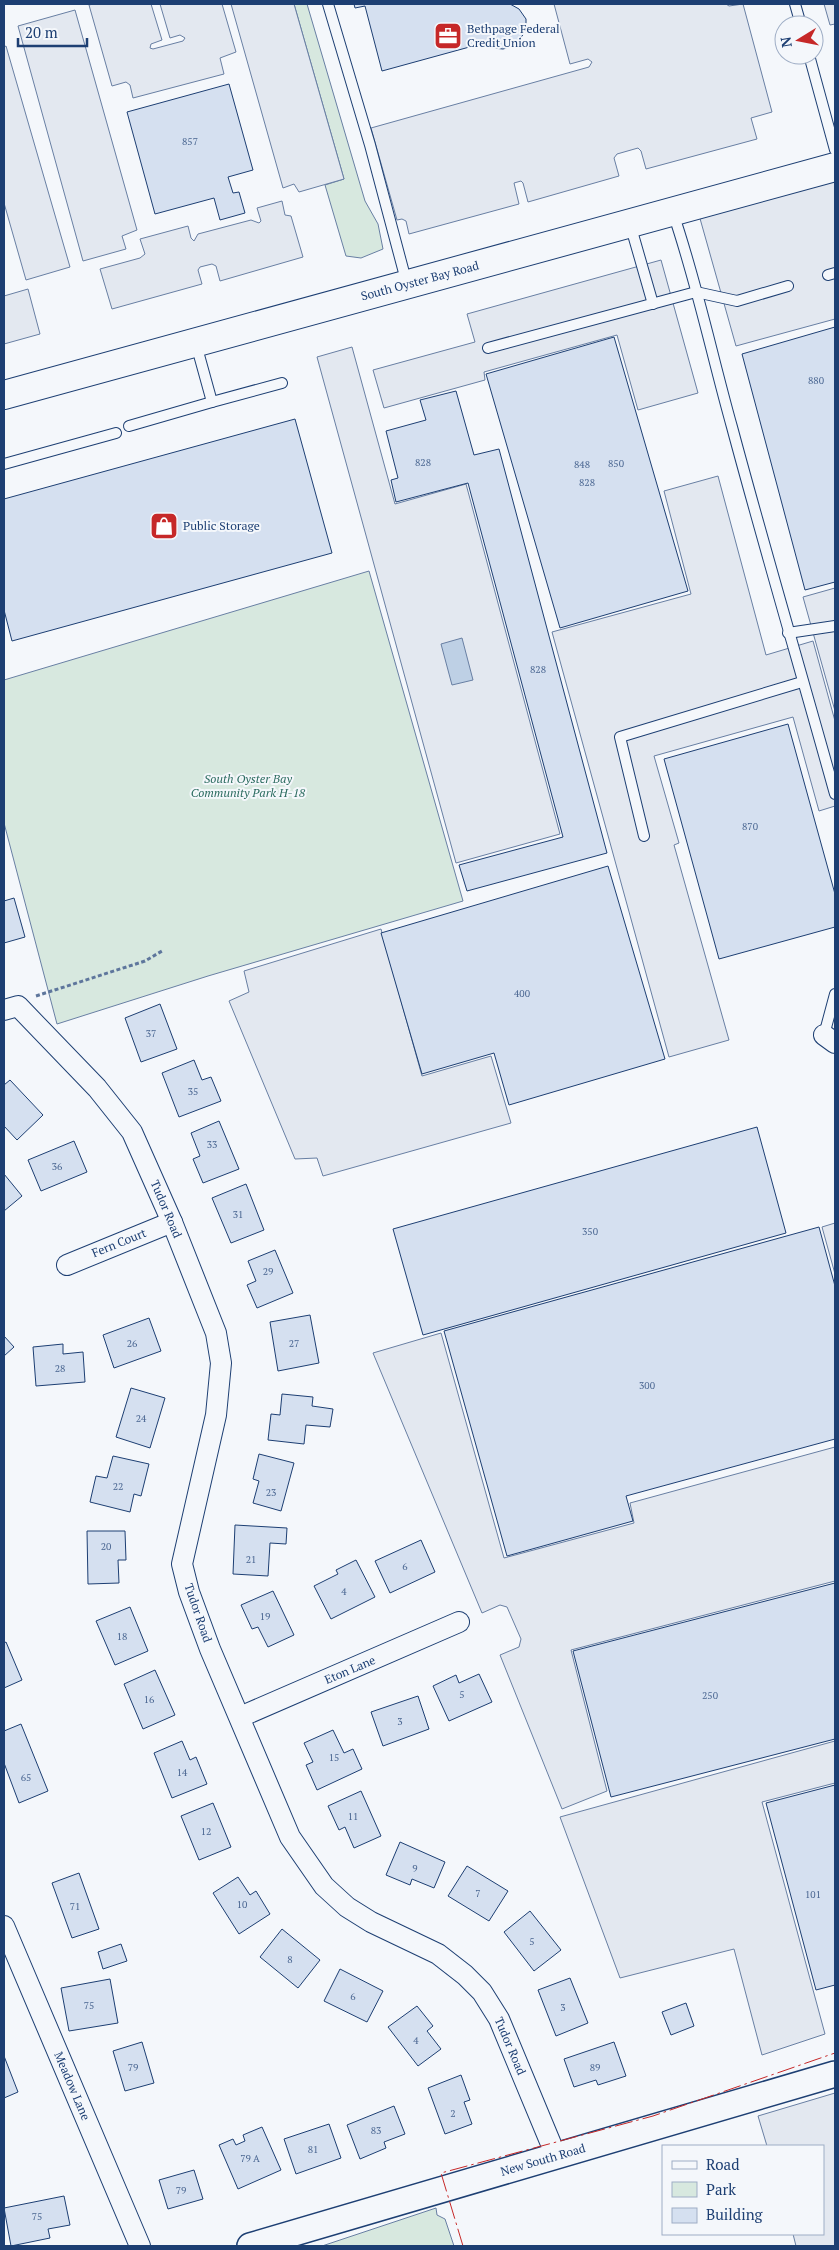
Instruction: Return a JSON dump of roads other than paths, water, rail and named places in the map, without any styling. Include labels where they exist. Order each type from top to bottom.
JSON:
[{"type":"main road","name":"South Oyster Bay Road","points":[[4,395],[835,167]]},
{"type":"street","name":"Tudor Road","points":[[11,1008],[97,1088],[132,1132],[172,1222],[216,1333],[221,1363],[216,1416],[182,1564],[189,1592],[210,1648],[290,1837],[324,1886],[347,1908],[371,1922],[438,1954],[465,1975],[482,1992],[499,2019],[556,2156]]},
{"type":"street","name":"Fern Court","points":[[67,1265],[172,1222]]},
{"type":"street","name":"Eton Lane","points":[[240,1717],[459,1622]]},
{"type":"street","name":"Meadow Lane","points":[[4,1926],[140,2246]]},
{"type":"street","name":"New South Road","points":[[250,2246],[835,2074]]},
{"type":"lane","points":[[328,4],[407,284]]},
{"type":"lane","points":[[812,65],[835,150]]},
{"type":"lane","points":[[673,212],[686,252],[788,633],[835,794]]},
{"type":"lane","points":[[630,223],[653,304]]},
{"type":"lane","points":[[488,348],[696,292],[736,301],[788,286]]},
{"type":"lane","points":[[196,343],[212,402]]},
{"type":"lane","points":[[129,426],[282,383]]},
{"type":"lane","points":[[4,464],[116,432]]},
{"type":"lane","points":[[788,633],[835,626]]},
{"type":"lane","points":[[644,836],[620,737],[802,682]]},
{"type":"lane","points":[[830,1039],[835,994]]},
{"type":"water","points":[[462,638],[473,680],[452,685],[441,644]]},
{"type":"place","name":"Bethpage Federal Credit Union","points":[[448,36]]},
{"type":"place","name":"Public Storage","points":[[164,526]]},
{"type":"park label","name":"South Oyster Bay Community Park H-18","points":[[248,786]]}]
